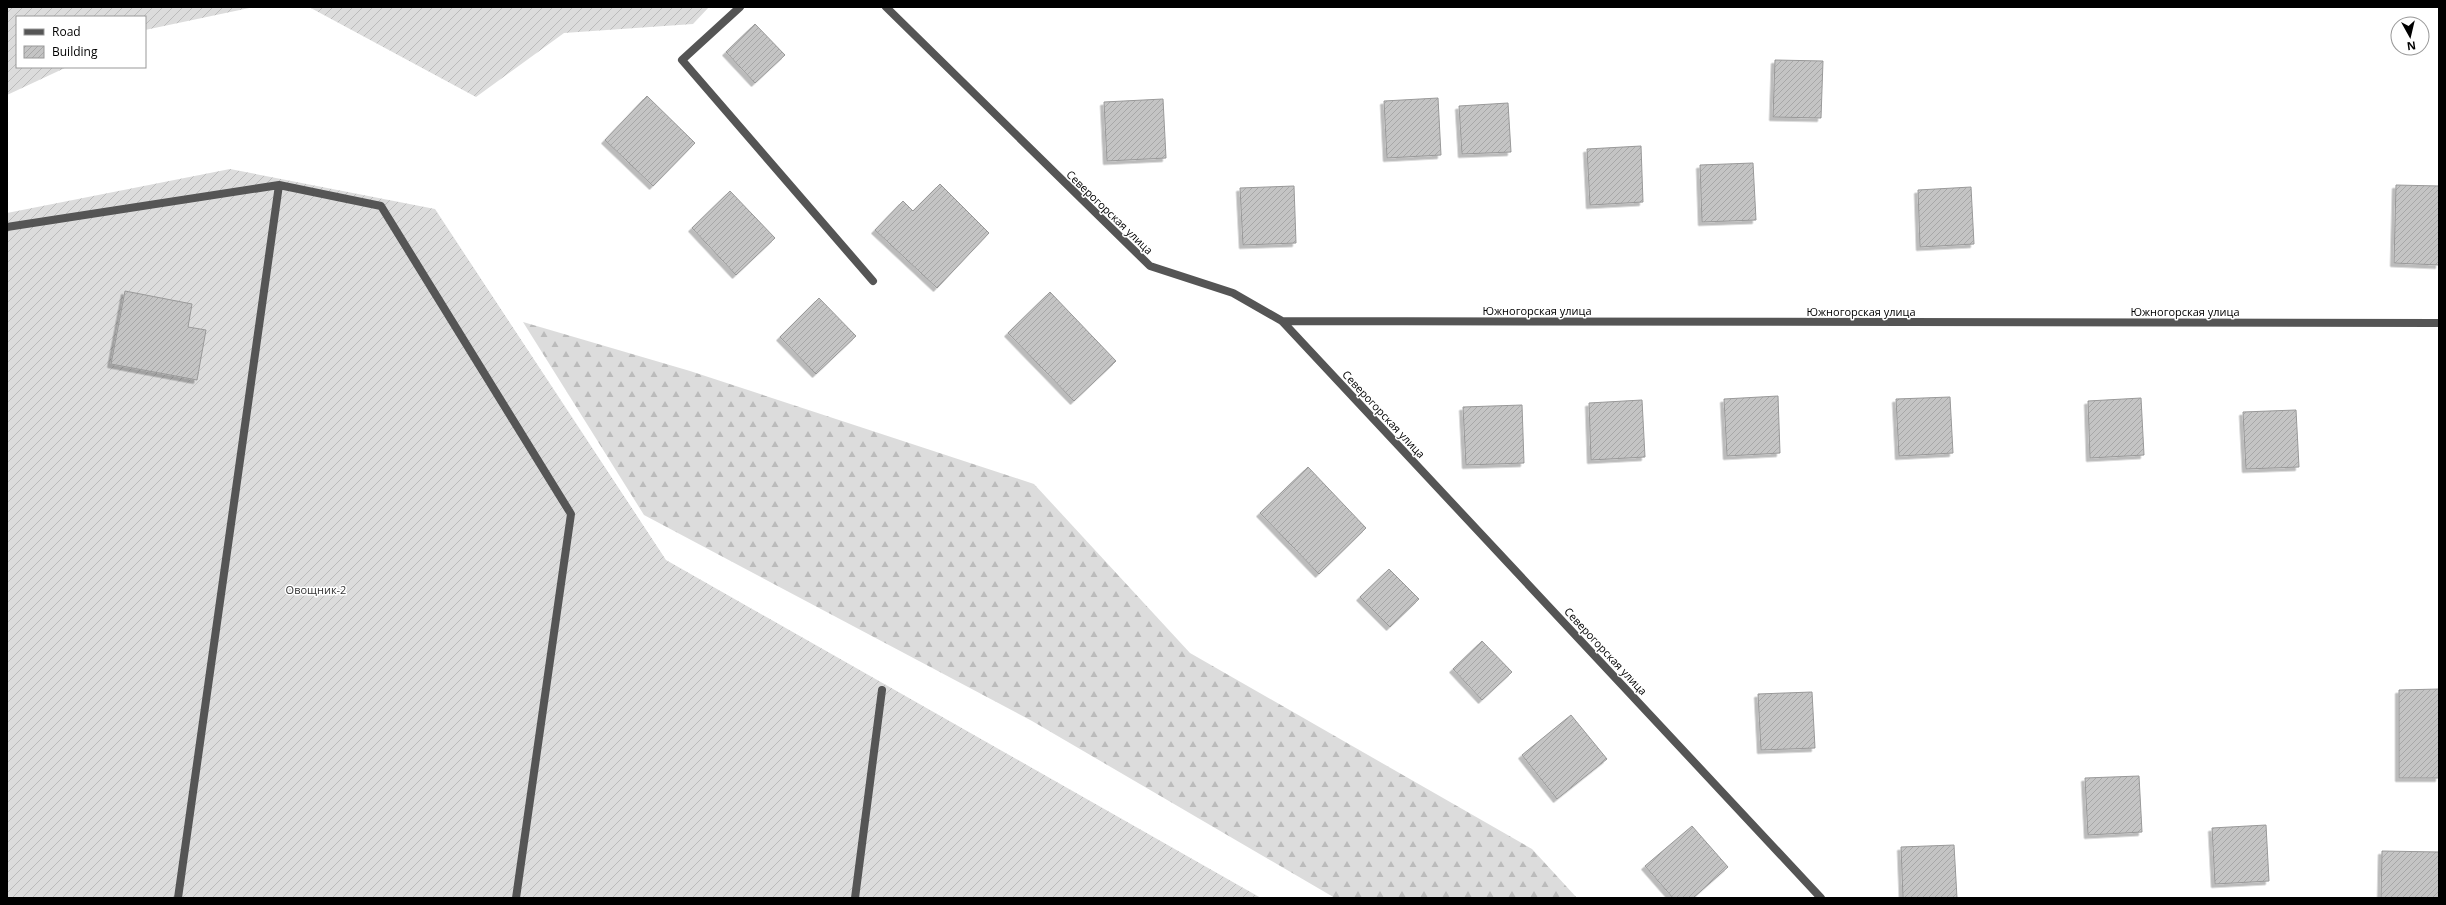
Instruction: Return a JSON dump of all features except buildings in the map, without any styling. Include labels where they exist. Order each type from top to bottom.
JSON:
[{"type":"street","points":[[740,7],[682,60],[873,281]]},
{"type":"street","name":"Северогорская улица","points":[[886,7],[1150,266],[1233,293],[1282,321],[1821,898]]},
{"type":"street","points":[[7,227],[279,185],[381,206],[571,514],[516,898]]},
{"type":"street","points":[[178,898],[279,185]]},
{"type":"street","name":"Южногорская улица","points":[[1282,321],[2439,323]]},
{"type":"street","points":[[855,898],[882,690]]},
{"type":"green space","points":[[7,7],[254,7],[146,30],[146,16],[16,16],[16,68],[65,68],[7,95]]},
{"type":"green space","points":[[309,7],[709,7],[693,24],[564,33],[476,97]]},
{"type":"green space","name":"Овощник-2","points":[[230,169],[435,209],[666,560],[1261,898],[7,898],[7,213]]},
{"type":"green space","points":[[523,322],[690,371],[1034,484],[1190,653],[1532,849],[1577,898],[1335,898],[1032,721],[644,515]]}]
